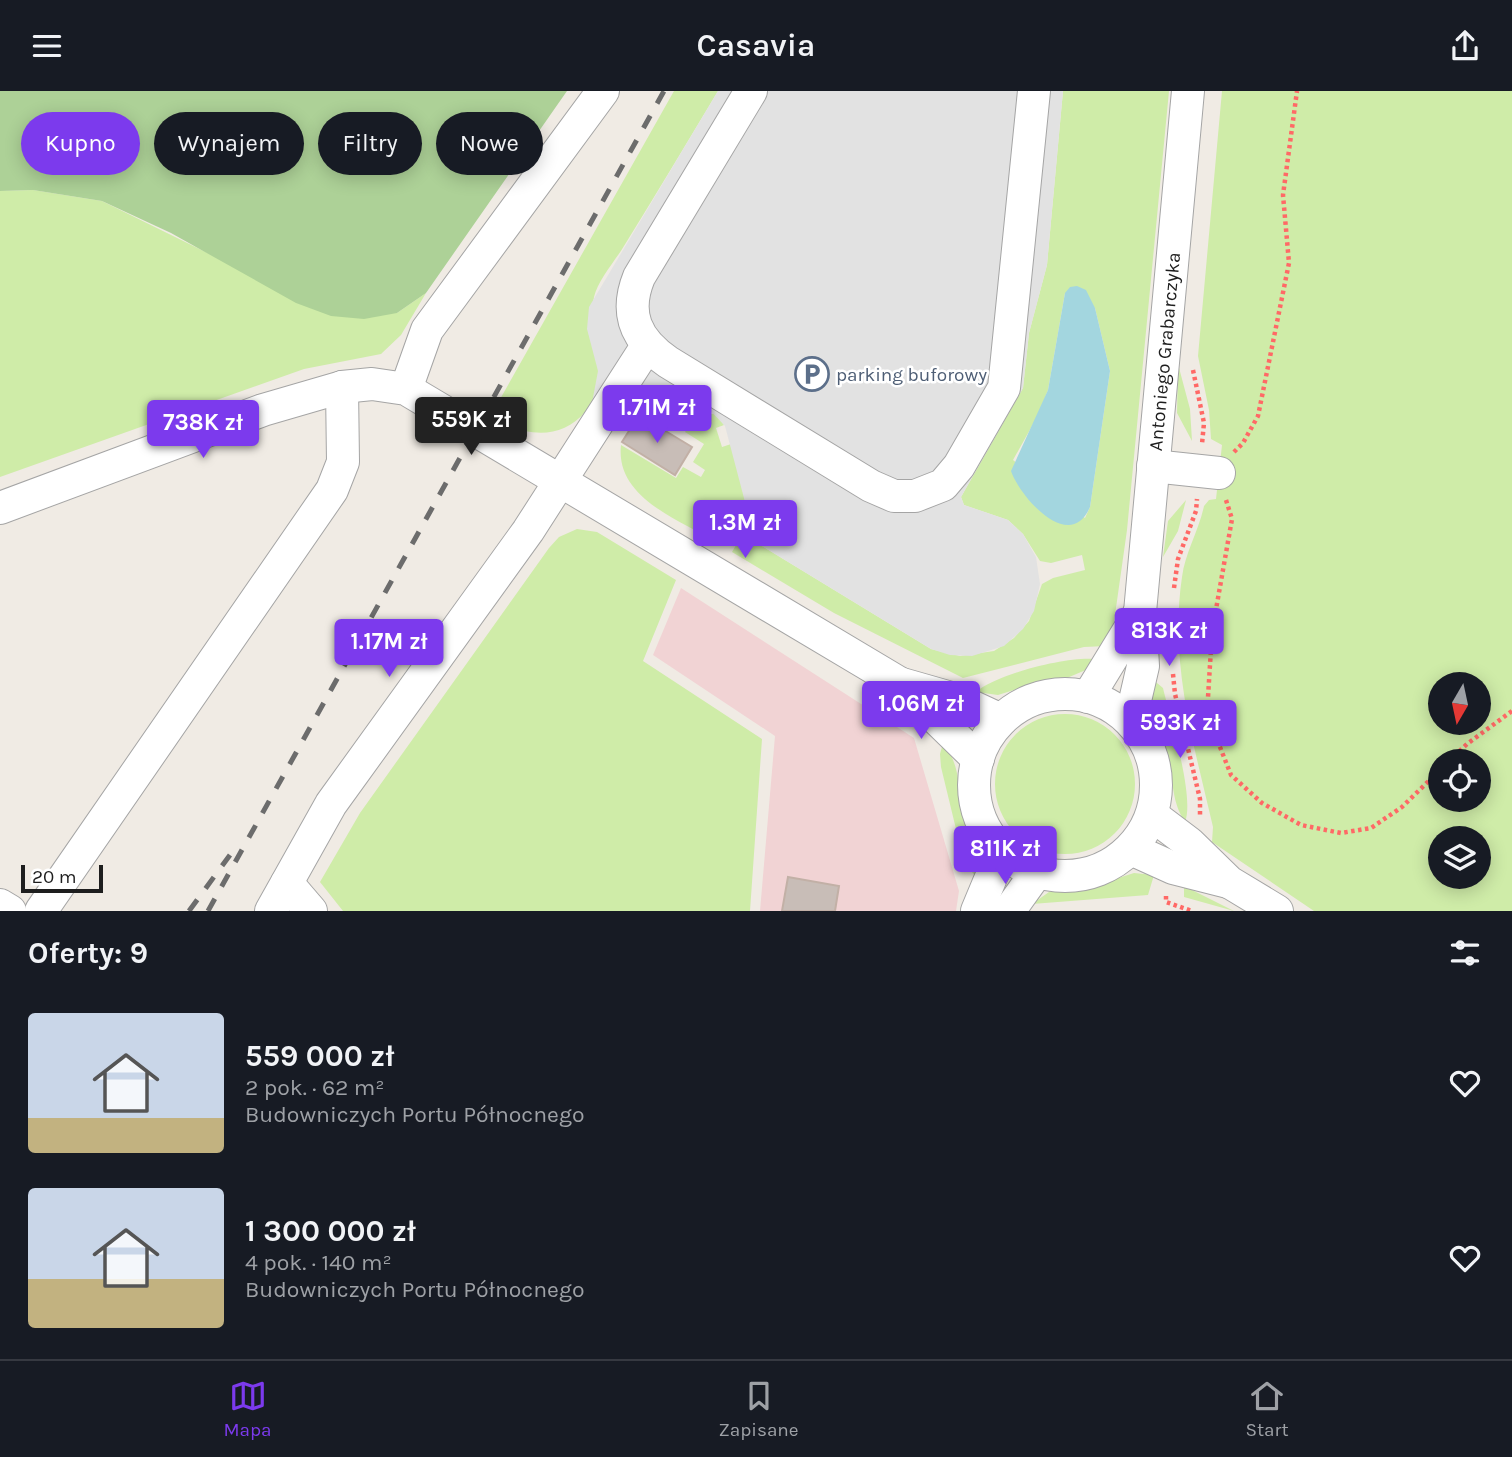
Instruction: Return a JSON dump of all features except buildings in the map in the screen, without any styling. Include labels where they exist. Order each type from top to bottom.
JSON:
[{"type":"street","points":[[405,389],[427,330],[603,91]]},
{"type":"street","points":[[751,91],[636,284],[631,304],[632,317],[646,346],[882,492],[894,496],[915,496],[943,485],[959,466],[991,413],[1007,375],[1034,91]]},
{"type":"street","name":"Antoniego Grabarczyka","points":[[1131,718],[1143,666],[1140,612],[1188,91]]},
{"type":"street","points":[[271,911],[331,804],[562,481],[646,346]]},
{"type":"street","points":[[0,508],[263,410],[342,387],[372,384],[405,389],[901,684],[978,759]]},
{"type":"street","points":[[41,911],[332,491],[343,461],[342,387]]},
{"type":"street","points":[[1153,466],[1208,482]]},
{"type":"street","name":"Antoniego Grabarczyka","points":[[1088,697],[1140,612]]},
{"type":"street","points":[[901,684],[958,700],[1001,720]]},
{"type":"street","points":[[1067,694],[1088,697],[1131,718],[1149,748],[1155,770],[1156,793],[1152,815],[1131,849],[1111,865],[1087,874],[1062,876],[1037,872],[1002,851],[986,831],[976,807],[974,781],[978,759],[988,737],[1001,720],[1020,706],[1043,696],[1067,694]]},
{"type":"street","points":[[1152,815],[1189,843],[1229,882],[1277,911]]},
{"type":"street","points":[[1131,849],[1173,868],[1229,882]]},
{"type":"street","points":[[977,911],[1002,851]]},
{"type":"street","points":[[1009,911],[1037,872]]},
{"type":"street","points":[[287,883],[311,911]]},
{"type":"street","points":[[0,905],[9,911]]},
{"type":"path","points":[[1173,600],[1178,559],[1208,482],[1243,443],[1258,416],[1289,263],[1283,195],[1297,91]]},
{"type":"path","points":[[1208,482],[1231,519],[1212,632],[1207,714],[1230,775],[1262,803],[1301,825],[1341,833],[1371,828],[1402,807],[1428,782]]},
{"type":"path","points":[[1173,671],[1175,694],[1200,799],[1198,825]]},
{"type":"path","points":[[1462,749],[1512,711]]},
{"type":"shaded area","name":"parking buforowy","points":[[718,91],[1063,91],[1047,265],[1029,333],[1023,388],[961,497],[964,505],[1008,520],[1023,534],[1036,557],[1040,584],[1034,611],[1023,629],[1004,646],[972,656],[950,655],[931,649],[762,546],[754,536],[725,426],[703,403],[681,394],[659,395],[635,405],[620,420],[592,403],[598,371],[587,329],[589,307]]},
{"type":"shaded area","points":[[681,588],[914,738],[959,891],[956,911],[760,911],[775,736],[653,655]]},
{"type":"green space","points":[[0,91],[567,91],[543,125],[543,112],[436,112],[436,175],[508,175],[426,293],[397,313],[364,319],[331,316],[296,303],[171,233],[102,201],[33,190],[0,191]]},
{"type":"green space","points":[[674,91],[718,91],[596,291],[593,326],[598,371],[594,399],[575,421],[552,432],[527,431],[490,417]]},
{"type":"green space","points":[[1063,91],[1169,91],[1127,530],[1114,622],[1106,646],[1084,647],[963,678],[834,613],[732,552],[739,540],[726,532],[718,543],[669,516],[639,493],[628,479],[622,463],[621,445],[676,478],[683,467],[701,477],[705,470],[693,462],[704,444],[685,432],[697,412],[705,416],[715,413],[724,425],[716,428],[722,447],[731,444],[754,536],[762,546],[931,649],[960,656],[994,651],[1014,638],[1029,621],[1042,584],[1053,578],[1085,570],[1082,555],[1051,563],[1040,561],[1023,534],[1008,520],[964,505],[961,497],[1023,388],[1029,333],[1047,265]],"holes":[[[1065,293],[1095,308],[1110,371],[1090,507],[1085,518],[1013,460],[1037,417],[1048,390]]]},
{"type":"green space","points":[[1222,91],[1512,91],[1512,911],[1314,911],[1212,842],[1213,827],[1191,734],[1179,641],[1179,609],[1184,568],[1204,506],[1209,500],[1216,499],[1222,445],[1211,439],[1209,410],[1198,356]]},
{"type":"green space","points":[[33,190],[102,201],[234,266],[397,313],[426,293],[401,335],[381,354],[304,369],[0,477],[0,191]]},
{"type":"green space","points":[[1178,364],[1190,409],[1192,441],[1177,413]]},
{"type":"green space","points":[[1186,500],[1178,531],[1163,557],[1168,521]]},
{"type":"green space","points":[[577,529],[597,532],[676,580],[643,661],[762,739],[750,911],[343,911],[320,882],[360,813],[549,548],[559,537]]},
{"type":"green space","points":[[1093,659],[1088,669],[1067,678],[1040,682],[998,695],[976,692],[999,679],[1032,668]]},
{"type":"green space","points":[[1151,678],[1163,688],[1180,757],[1187,795],[1185,822],[1177,806],[1168,758],[1152,712]]},
{"type":"green space","points":[[1065,714],[1092,720],[1114,735],[1129,757],[1135,784],[1129,811],[1114,833],[1092,848],[1065,854],[1038,848],[1016,833],[1001,811],[995,784],[1001,757],[1016,735],[1038,720]]},
{"type":"green space","points":[[943,743],[957,772],[977,858],[976,877],[964,862],[941,767]]},
{"type":"green space","points":[[1134,873],[1154,875],[1148,895],[1032,904],[1049,892],[1087,888]]},
{"type":"green space","points":[[1184,886],[1234,911],[1184,897]]},
{"type":"water","points":[[1077,286],[1086,290],[1095,308],[1110,371],[1090,507],[1081,520],[1070,525],[1046,516],[1035,506],[1024,494],[1011,471],[1048,390],[1065,293],[1070,287]]},
{"type":"railway","points":[[208,911],[664,91]]},
{"type":"railway","points":[[189,911],[230,855]]},
{"type":"place","name":"parking buforowy","points":[[812,374]]}]
